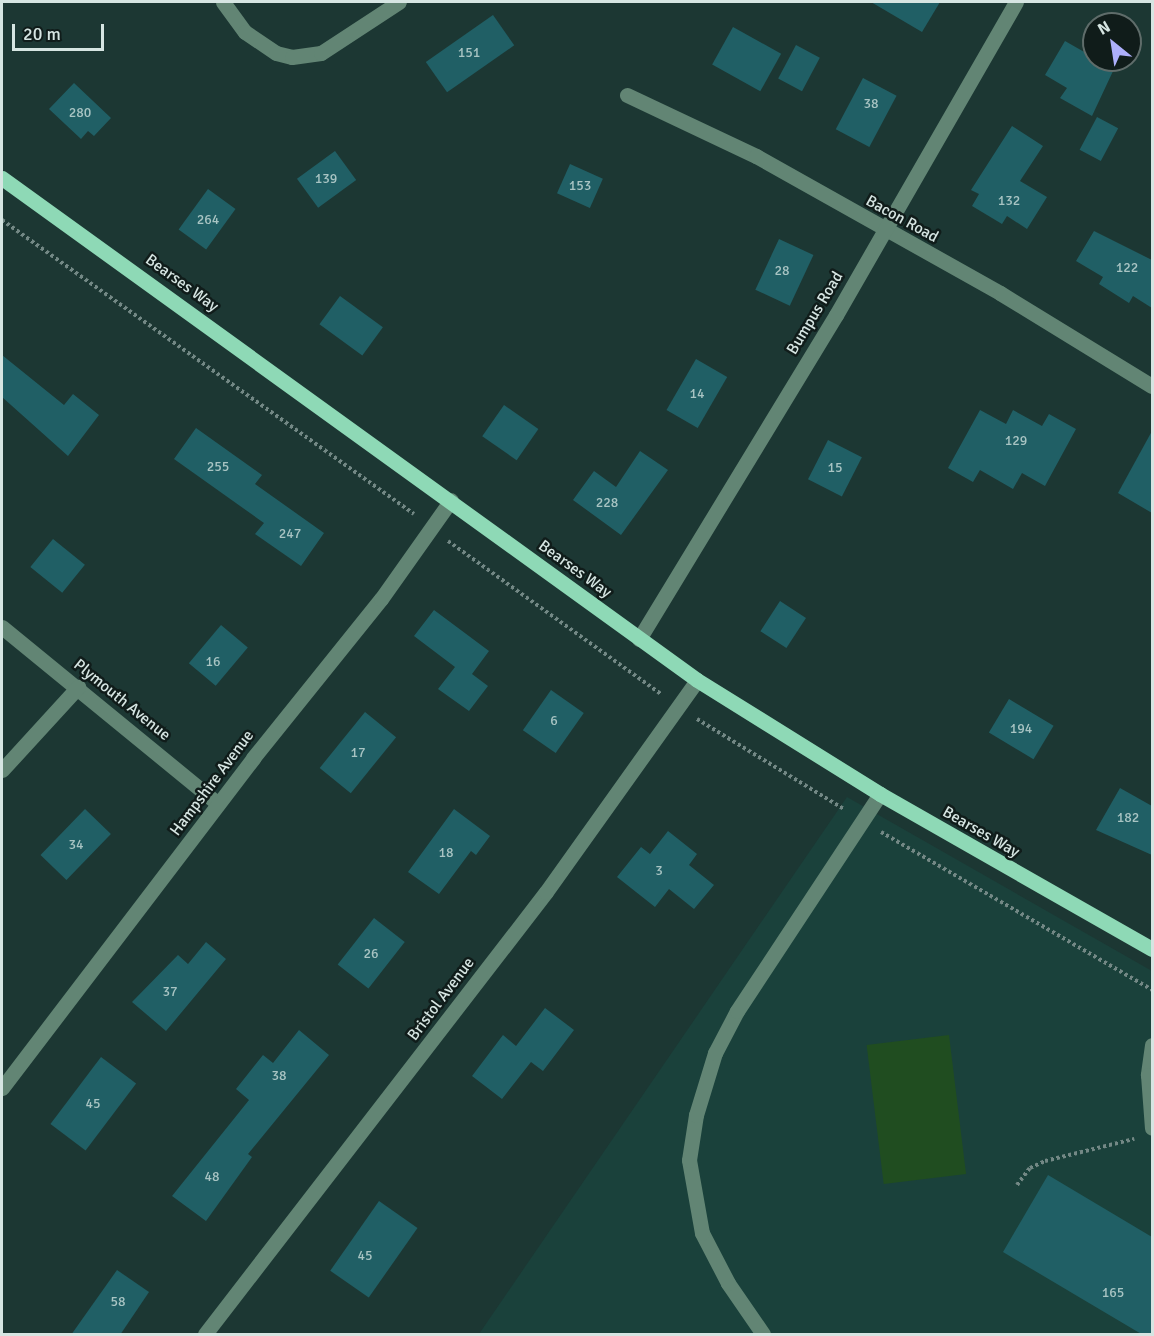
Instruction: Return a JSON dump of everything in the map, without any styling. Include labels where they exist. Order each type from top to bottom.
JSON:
[{"type":"main road","name":"Bearses Way","points":[[2,178],[451,500],[697,680],[880,794],[1152,950]]},
{"type":"street","points":[[223,2],[245,32],[276,53],[292,57],[321,53],[399,2]]},
{"type":"street","name":"Bumpus Road","points":[[639,639],[884,230],[1016,2]]},
{"type":"street","name":"Bacon Road","points":[[627,95],[756,156],[884,230],[1000,293],[1152,386]]},
{"type":"street","name":"Hampshire Avenue","points":[[2,1088],[218,804],[381,599],[451,500]]},
{"type":"street","name":"Plymouth Avenue","points":[[2,627],[218,804]]},
{"type":"street","name":"Bristol Avenue","points":[[205,1335],[546,892],[697,680]]},
{"type":"street","points":[[2,770],[78,687]]},
{"type":"street","points":[[763,1335],[728,1283],[702,1233],[689,1160],[696,1115],[715,1053],[737,1011],[880,794]]},
{"type":"street","points":[[1147,1133],[1148,1075],[1152,1045]]},
{"type":"path","points":[[2,220],[407,509]]},
{"type":"path","points":[[453,544],[656,690]]},
{"type":"path","points":[[703,723],[862,820],[1152,990]]},
{"type":"path","points":[[1017,1185],[1030,1167],[1045,1161],[1147,1133]]},
{"type":"shaded area","points":[[847,797],[1152,971],[1152,1334],[479,1334]]},
{"type":"green space","points":[[949,1035],[966,1174],[884,1184],[867,1045]]},
{"type":"building","points":[[871,2],[940,2],[922,32]]},
{"type":"building","points":[[493,15],[514,45],[447,92],[426,62]]},
{"type":"building","points":[[733,27],[781,54],[760,91],[712,65]]},
{"type":"building","points":[[1065,41],[1082,51],[1082,72],[1113,72],[1092,116],[1060,98],[1067,88],[1045,75]]},
{"type":"building","points":[[796,45],[820,58],[802,91],[778,79]]},
{"type":"building","points":[[863,78],[897,96],[869,147],[836,129]]},
{"type":"building","points":[[74,83],[111,118],[94,136],[88,131],[81,139],[49,109]]},
{"type":"building","points":[[1097,117],[1118,128],[1101,161],[1080,150]]},
{"type":"building","points":[[1012,126],[1043,146],[1020,181],[1047,197],[1027,229],[1007,216],[1002,224],[972,206],[979,194],[971,190]]},
{"type":"building","points":[[335,151],[356,180],[318,208],[297,179]]},
{"type":"building","points":[[570,164],[603,179],[590,208],[557,193]]},
{"type":"building","points":[[208,189],[236,209],[206,249],[179,229]]},
{"type":"building","points":[[1094,231],[1152,260],[1152,308],[1133,296],[1129,303],[1099,284],[1103,277],[1076,261]]},
{"type":"building","points":[[779,239],[813,255],[790,306],[755,290]]},
{"type":"building","points":[[340,296],[383,327],[362,355],[319,324]]},
{"type":"building","points":[[2,355],[64,405],[73,394],[99,415],[68,456],[2,397]]},
{"type":"building","points":[[696,359],[727,377],[698,428],[666,410]]},
{"type":"building","points":[[504,405],[538,429],[517,460],[482,436]]},
{"type":"building","points":[[980,410],[1006,424],[1013,410],[1042,426],[1049,414],[1076,429],[1045,486],[1022,473],[1013,489],[980,470],[973,482],[948,468]]},
{"type":"building","points":[[196,428],[262,475],[255,484],[324,533],[301,566],[255,534],[264,523],[174,459]]},
{"type":"building","points":[[1152,431],[1152,513],[1118,493]]},
{"type":"building","points":[[828,440],[862,457],[842,496],[808,479]]},
{"type":"building","points":[[640,451],[668,470],[621,535],[573,500],[594,471],[616,487]]},
{"type":"building","points":[[53,539],[85,565],[62,593],[30,567]]},
{"type":"building","points":[[780,601],[806,618],[786,648],[760,631]]},
{"type":"building","points":[[434,610],[489,651],[472,674],[488,686],[469,711],[438,689],[455,667],[414,636]]},
{"type":"building","points":[[221,625],[248,647],[216,686],[189,663]]},
{"type":"building","points":[[551,690],[584,713],[556,753],[523,730]]},
{"type":"building","points":[[1009,699],[1054,726],[1033,759],[989,732]]},
{"type":"building","points":[[365,712],[396,737],[351,793],[320,768]]},
{"type":"building","points":[[1120,788],[1152,806],[1152,855],[1096,830]]},
{"type":"building","points":[[85,809],[111,834],[66,880],[41,855]]},
{"type":"building","points":[[454,809],[490,836],[476,855],[471,851],[439,894],[408,872]]},
{"type":"building","points":[[668,831],[697,854],[689,865],[714,885],[694,909],[669,889],[655,907],[617,877],[641,847],[650,854]]},
{"type":"building","points":[[374,918],[405,942],[368,989],[338,964]]},
{"type":"building","points":[[206,942],[226,959],[166,1031],[132,1002],[178,955],[188,964]]},
{"type":"building","points":[[545,1008],[574,1030],[543,1071],[531,1062],[502,1099],[472,1076],[503,1035],[516,1046]]},
{"type":"building","points":[[299,1030],[329,1055],[248,1154],[252,1157],[206,1221],[172,1196],[249,1100],[236,1089],[263,1055],[273,1063]]},
{"type":"building","points":[[101,1057],[136,1083],[86,1151],[50,1124]]},
{"type":"building","points":[[1048,1175],[1152,1237],[1152,1335],[1143,1335],[1003,1252]]},
{"type":"building","points":[[379,1201],[418,1228],[369,1298],[330,1271]]},
{"type":"building","points":[[117,1270],[149,1292],[120,1335],[71,1335]]}]
